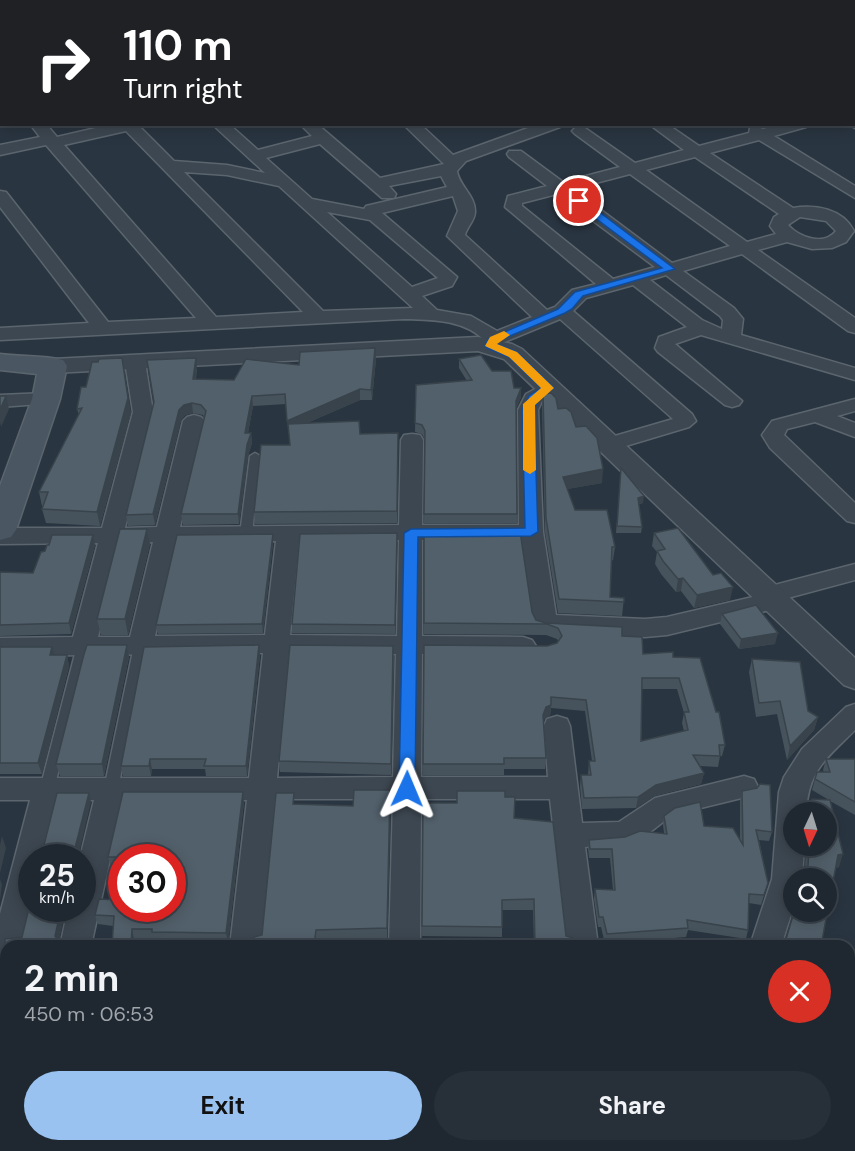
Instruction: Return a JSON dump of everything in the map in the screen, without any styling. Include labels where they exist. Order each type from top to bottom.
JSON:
[{"type":"main road","points":[[0,372],[27,365],[45,399],[0,530]]},
{"type":"street","points":[[39,126],[210,322]]},
{"type":"street","points":[[0,150],[126,126]]},
{"type":"street","points":[[132,126],[318,317]]},
{"type":"street","points":[[221,126],[432,315]]},
{"type":"street","points":[[309,126],[382,189],[422,173],[450,167],[551,126]]},
{"type":"street","points":[[412,126],[450,167],[450,177],[468,212],[456,231],[456,236],[685,418],[686,421],[681,423],[609,445]]},
{"type":"street","points":[[659,126],[790,214]]},
{"type":"street","points":[[747,126],[855,193]]},
{"type":"street","points":[[609,285],[513,207],[514,200],[794,126]]},
{"type":"street","points":[[580,131],[630,169],[855,327]]},
{"type":"street","points":[[254,156],[322,138]]},
{"type":"street","points":[[515,154],[727,312],[733,320],[731,339]]},
{"type":"street","points":[[170,166],[227,170],[283,182]]},
{"type":"street","points":[[363,212],[457,190]]},
{"type":"street","points":[[0,196],[103,328]]},
{"type":"street","points":[[308,203],[376,216],[448,277],[445,282],[409,294]]},
{"type":"street","points":[[837,241],[845,231],[847,219],[810,212],[790,214],[780,221],[779,226],[788,236],[807,242],[837,241],[855,253]]},
{"type":"street","points":[[27,365],[135,362],[492,342],[568,307],[574,296],[579,294],[788,236]]},
{"type":"street","points":[[636,278],[702,328],[731,339],[855,374]]},
{"type":"street","points":[[0,334],[404,313],[432,315],[477,325],[492,342],[513,354],[855,677]]},
{"type":"street","points":[[702,328],[666,341],[665,348],[732,401]]},
{"type":"street","points":[[83,646],[143,412],[135,362]]},
{"type":"street","points":[[548,388],[533,398],[528,410],[531,532],[545,623],[645,628],[667,626],[855,572]]},
{"type":"street","points":[[0,401],[45,399]]},
{"type":"street","points":[[855,405],[779,425],[773,435],[778,443],[855,516]]},
{"type":"street","points":[[817,415],[855,430]]},
{"type":"street","points":[[140,646],[194,421]]},
{"type":"street","points":[[405,940],[412,440]]},
{"type":"street","points":[[0,536],[531,532]]},
{"type":"street","points":[[247,940],[288,534]]},
{"type":"street","points":[[0,647],[277,644],[546,646]]},
{"type":"street","points":[[767,940],[787,879],[793,792],[798,777],[812,756],[855,714]]},
{"type":"street","points":[[557,726],[568,835],[582,940]]},
{"type":"street","points":[[568,835],[620,834],[631,830],[654,811],[665,806],[744,787]]},
{"type":"street","points":[[0,789],[563,788]]},
{"type":"street","points":[[8,940],[47,789]]},
{"type":"street","points":[[76,940],[111,789]]},
{"type":"lane","points":[[246,534],[255,456]]},
{"type":"lane","points":[[47,789],[83,646]]},
{"type":"lane","points":[[111,789],[140,646]]},
{"type":"building","points":[[375,348],[371,390],[360,389],[287,421],[285,394],[252,396],[245,433],[251,433],[247,445],[238,514],[181,514],[206,411],[201,405],[192,403],[184,405],[179,410],[153,514],[126,515],[154,402],[147,360],[196,358],[193,379],[234,380],[246,359],[299,365],[300,352]]},
{"type":"building","points":[[481,355],[492,371],[511,371],[514,388],[521,388],[516,401],[517,514],[424,514],[425,431],[422,425],[415,423],[416,385],[472,380],[459,359]]},
{"type":"building","points":[[122,358],[128,398],[97,512],[42,509],[48,492],[39,492],[82,408],[77,409],[81,387],[86,387],[92,362],[98,362],[99,359]]},
{"type":"building","points":[[551,393],[556,398],[558,409],[566,408],[571,412],[576,427],[586,426],[597,438],[603,469],[563,477],[575,510],[607,510],[615,547],[612,547],[610,597],[624,598],[624,602],[559,599],[546,518],[543,394]]},
{"type":"building","points":[[0,396],[6,396],[0,410]]},
{"type":"building","points":[[359,421],[360,434],[398,433],[397,511],[254,512],[261,445],[290,445],[288,424]]},
{"type":"building","points":[[621,468],[644,496],[638,498],[642,527],[617,526]]},
{"type":"building","points":[[678,528],[713,575],[721,573],[733,587],[697,595],[683,578],[678,579],[657,551],[665,549],[654,533]]},
{"type":"building","points":[[120,529],[147,529],[125,619],[97,619]]},
{"type":"building","points":[[424,531],[520,531],[532,612],[536,620],[546,623],[622,627],[622,636],[642,637],[643,654],[673,652],[673,657],[700,658],[716,712],[719,712],[725,745],[719,745],[720,756],[693,755],[704,773],[656,785],[638,797],[584,798],[581,775],[591,775],[589,761],[595,761],[586,700],[551,697],[551,705],[546,707],[543,715],[546,758],[504,758],[504,764],[423,764],[424,645],[547,646],[557,643],[562,636],[558,628],[547,624],[424,623]],"holes":[[[642,678],[679,678],[689,712],[684,712],[688,730],[641,741]]]},
{"type":"building","points":[[397,533],[395,625],[292,624],[300,534]]},
{"type":"building","points":[[273,534],[262,624],[156,625],[177,535]]},
{"type":"building","points":[[52,535],[93,535],[69,623],[0,625],[0,572],[33,573],[41,552],[45,551],[49,545]]},
{"type":"building","points":[[756,605],[778,633],[741,639],[722,614]]},
{"type":"building","points":[[87,645],[127,645],[102,764],[56,764],[84,654]]},
{"type":"building","points":[[259,645],[246,766],[204,766],[206,759],[150,759],[149,766],[121,766],[144,647]]},
{"type":"building","points":[[290,645],[393,646],[391,764],[279,761]]},
{"type":"building","points":[[0,647],[52,647],[50,655],[67,655],[38,763],[0,763]]},
{"type":"building","points":[[752,659],[800,662],[808,711],[818,717],[790,746],[780,701],[759,703]]},
{"type":"building","points":[[826,759],[855,759],[855,802],[815,779],[817,772],[830,772]]},
{"type":"building","points":[[760,784],[770,785],[772,832],[756,830],[768,883],[764,895],[749,894],[748,930],[687,920],[688,928],[607,934],[603,917],[599,917],[595,889],[615,890],[612,849],[590,849],[589,840],[625,837],[640,831],[667,834],[664,816],[675,808],[700,802],[704,826],[733,828],[743,845],[742,791],[757,788]]},
{"type":"building","points":[[354,790],[390,790],[387,928],[316,930],[315,940],[254,940],[254,937],[262,935],[276,793],[294,793],[293,804],[353,806]]},
{"type":"building","points":[[457,791],[505,791],[505,797],[515,797],[514,818],[553,822],[566,936],[573,940],[535,940],[534,899],[502,900],[502,927],[422,926],[423,803],[457,803]]},
{"type":"building","points":[[123,792],[243,792],[226,933],[152,932],[152,929],[132,929],[131,940],[112,940],[114,922],[186,922],[186,844],[111,844]]},
{"type":"building","points":[[57,793],[89,793],[76,844],[44,844]]},
{"type":"building","points":[[812,799],[830,800],[830,802],[810,802]]},
{"type":"building","points":[[837,829],[843,854],[838,855],[836,868],[800,868],[808,866],[808,856],[837,856]]},
{"type":"building","points":[[99,899],[108,899],[108,916],[96,915]]},
{"type":"building","points":[[26,922],[58,922],[55,936],[57,939],[88,939],[5,940],[22,937]]},
{"type":"building","points":[[791,922],[825,922],[822,940],[786,940]]},
{"type":"slow traffic","points":[[504,335],[494,339],[490,346],[513,354],[548,388],[533,398],[529,404],[530,470]]},
{"type":"route","points":[[407,789],[411,533],[531,532],[528,410],[533,398],[548,388],[513,354],[490,346],[494,339],[562,311],[568,307],[574,296],[670,269],[579,201]]}]
